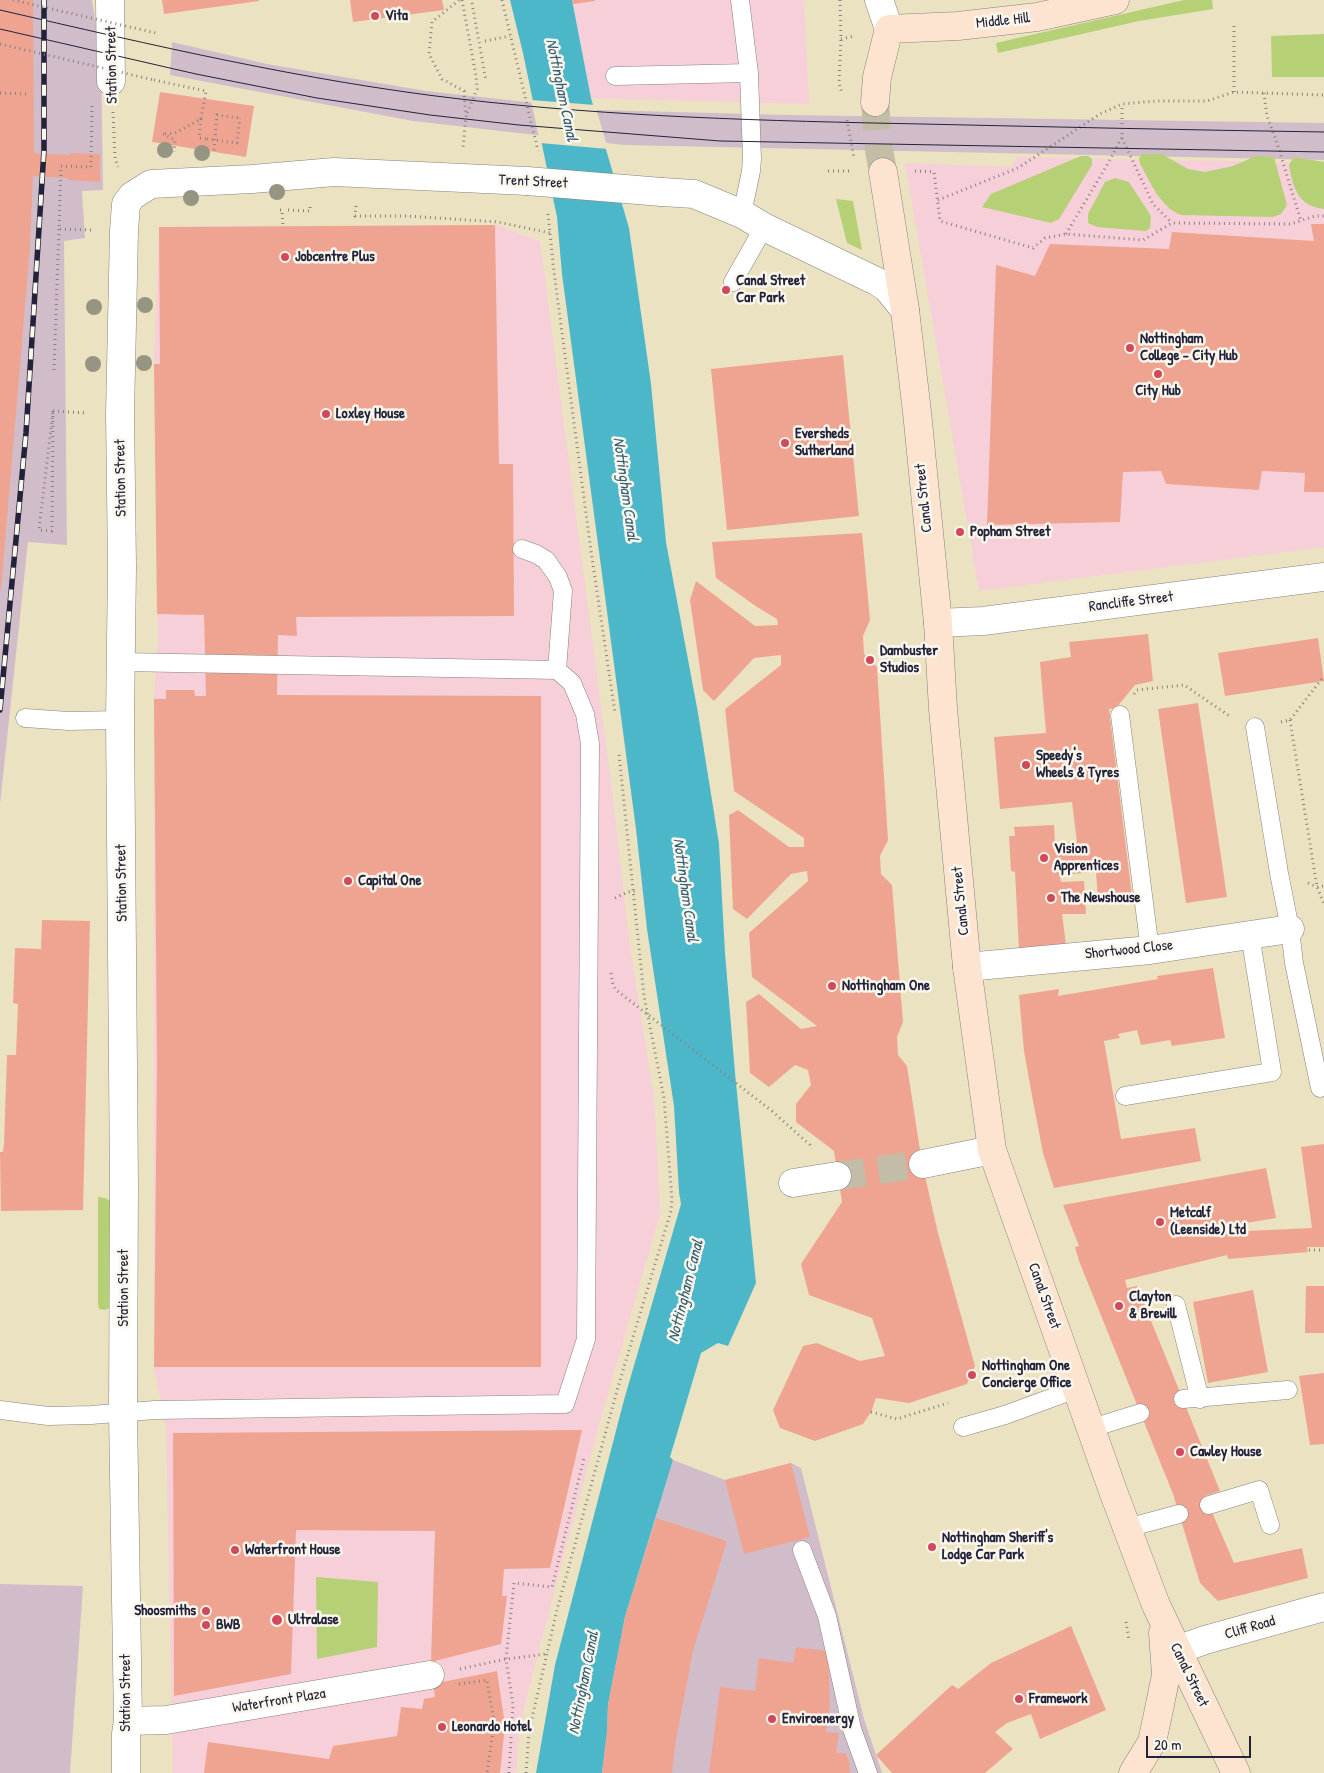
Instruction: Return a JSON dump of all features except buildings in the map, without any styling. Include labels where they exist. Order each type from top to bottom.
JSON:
[{"type":"street","name":"Station Street","points":[[102,89],[110,0]]},
{"type":"street","points":[[875,102],[877,77],[888,29],[879,0]]},
{"type":"street","name":"Middle Hill","points":[[888,29],[958,26],[1037,17],[1112,1]]},
{"type":"street","name":"Trent Street","points":[[132,196],[151,184],[252,179],[334,172],[527,181],[694,194],[753,220],[878,282],[887,288],[905,310]]},
{"type":"street","name":"Canal Street","points":[[870,172],[905,310],[938,623],[943,709],[968,967],[992,1150],[1076,1389],[1156,1605],[1236,1773]]},
{"type":"street","name":"Station Street","points":[[126,1773],[128,1721],[123,1413],[124,1184],[120,720],[122,567],[120,414],[124,231],[126,204],[132,196]]},
{"type":"street","name":"Rancliffe Street","points":[[938,623],[983,621],[1324,577]]},
{"type":"street","name":"Shortwood Close","points":[[968,967],[1150,950],[1290,929]]},
{"type":"street","points":[[923,1164],[992,1150]]},
{"type":"street","points":[[793,1182],[837,1176]]},
{"type":"street","name":"Canal Street","points":[[1133,1773],[1152,1742],[1166,1675],[1163,1634],[1156,1605]]},
{"type":"street","name":"Cliff Road","points":[[1177,1650],[1204,1640],[1324,1607]]},
{"type":"street","name":"Waterfront Plaza","points":[[128,1721],[166,1720],[440,1680]]},
{"type":"lane","points":[[733,282],[753,220],[749,74],[740,0]]},
{"type":"lane","points":[[615,76],[749,74]]},
{"type":"lane","points":[[522,549],[546,560],[558,578],[563,591],[556,670]]},
{"type":"lane","points":[[0,1410],[38,1415],[74,1416],[155,1410],[565,1404],[586,1339],[590,744],[585,714],[572,683],[556,670],[121,662]]},
{"type":"lane","points":[[1120,715],[1150,950]]},
{"type":"lane","points":[[26,718],[68,721],[120,720]]},
{"type":"lane","points":[[1256,727],[1294,963],[1320,1088]]},
{"type":"lane","points":[[1126,1096],[1272,1072],[1250,934]]},
{"type":"lane","points":[[1176,1305],[1191,1399],[1288,1390]]},
{"type":"lane","points":[[963,1427],[1013,1412],[1076,1389]]},
{"type":"lane","points":[[1092,1428],[1140,1413]]},
{"type":"lane","points":[[1209,1505],[1259,1490],[1270,1525]]},
{"type":"lane","points":[[1127,1528],[1179,1514]]},
{"type":"lane","points":[[802,1550],[827,1616],[852,1729],[868,1773]]},
{"type":"path","points":[[13,0],[156,33]]},
{"type":"path","points":[[461,0],[477,90],[466,116],[464,91],[442,79],[429,54],[432,22],[461,0]]},
{"type":"path","points":[[502,0],[523,90]]},
{"type":"path","points":[[840,0],[839,82],[843,99]]},
{"type":"path","points":[[472,3],[486,81]]},
{"type":"path","points":[[1234,25],[1234,92]]},
{"type":"path","points":[[485,41],[510,36]]},
{"type":"path","points":[[0,44],[206,92],[199,138],[237,143],[240,118],[216,115],[213,157]]},
{"type":"path","points":[[54,370],[61,166],[91,167],[102,89]]},
{"type":"path","name":"Station Street","points":[[102,89],[115,158],[123,180],[132,196]]},
{"type":"path","points":[[0,92],[28,94]]},
{"type":"path","points":[[938,200],[1018,168],[1100,114],[1122,104],[1156,101],[1207,101],[1234,92],[1324,95]]},
{"type":"path","points":[[1264,93],[1267,116],[1301,221]]},
{"type":"path","points":[[1122,104],[1122,137],[1153,204],[1172,223]]},
{"type":"path","points":[[846,116],[855,164]]},
{"type":"path","points":[[174,156],[176,140],[163,134],[175,133],[201,119]]},
{"type":"path","points":[[1066,234],[1122,137]]},
{"type":"path","points":[[828,171],[870,172]]},
{"type":"path","points":[[934,172],[940,221],[1033,248],[1045,238],[1066,234],[1143,240],[1172,223],[1291,224],[1315,216],[1324,216]]},
{"type":"path","points":[[364,207],[354,206],[355,216],[407,216],[498,222],[550,234]]},
{"type":"path","points":[[282,210],[310,211]]},
{"type":"path","points":[[59,229],[124,231]]},
{"type":"path","points":[[53,412],[52,531],[39,530],[53,412]]},
{"type":"path","points":[[53,412],[67,412]]},
{"type":"path","points":[[1120,715],[1137,690],[1184,685],[1247,728],[1256,727],[1290,720],[1324,676]]},
{"type":"path","points":[[1290,720],[1318,887],[1324,904]]},
{"type":"path","points":[[614,898],[635,891]]},
{"type":"path","points":[[611,973],[616,990],[772,1112],[810,1145]]},
{"type":"path","points":[[1309,1250],[1324,1250]]},
{"type":"path","points":[[509,1773],[513,1705],[506,1659],[514,1584],[552,1587],[584,1458]]},
{"type":"path","points":[[440,1680],[506,1659],[546,1654]]},
{"type":"path","points":[[440,1680],[487,1680],[494,1722],[487,1773]]},
{"type":"shaded area","points":[[0,0],[92,0],[101,58],[103,190],[82,191],[85,238],[64,241],[67,545],[28,542],[0,804]]},
{"type":"shaded area","points":[[572,0],[804,0],[809,104],[591,98]]},
{"type":"shaded area","points":[[172,42],[267,64],[426,91],[599,110],[788,115],[1324,123],[1324,160],[624,145],[413,121],[170,75]]},
{"type":"shaded area","name":"Nottingham College - City Hub","points":[[1018,157],[1324,163],[1324,547],[979,591],[905,163],[1010,167]]},
{"type":"shaded area","points":[[495,225],[540,241],[612,790],[630,948],[654,1096],[660,1214],[600,1421],[543,1634],[520,1725],[516,1773],[173,1773],[166,1430],[154,1367],[154,699],[158,639],[154,364],[159,227]]},
{"type":"shaded area","points":[[673,1460],[725,1480],[791,1463],[801,1468],[864,1719],[882,1773],[602,1773],[608,1705],[625,1617]]},
{"type":"shaded area","points":[[0,1584],[83,1586],[70,1773],[0,1773]]},
{"type":"green space","points":[[1184,0],[1212,0],[1213,9],[1139,21],[998,53],[996,43]]},
{"type":"green space","points":[[1324,34],[1324,77],[1272,77],[1271,36]]},
{"type":"green space","points":[[1142,154],[1162,154],[1188,169],[1205,172],[1233,166],[1256,156],[1274,157],[1287,205],[1281,214],[1273,217],[1181,215],[1167,206],[1157,194],[1140,164],[1139,158]]},
{"type":"green space","points":[[1081,156],[1088,156],[1092,159],[1092,165],[1059,219],[1051,223],[982,207],[991,194]]},
{"type":"green space","points":[[1293,158],[1324,162],[1324,209],[1308,204],[1298,195],[1292,181],[1289,165]]},
{"type":"green space","points":[[1115,178],[1129,182],[1151,216],[1150,228],[1146,231],[1097,227],[1088,223],[1088,214],[1105,182]]},
{"type":"green space","points":[[836,199],[853,201],[862,250],[847,243]]},
{"type":"green space","points":[[98,1197],[110,1201],[109,1308],[105,1310],[99,1309],[98,1303]]},
{"type":"green space","points":[[316,1577],[378,1582],[377,1647],[317,1659]]},
{"type":"water","name":"Nottingham Canal","points":[[510,0],[572,0],[591,98],[629,228],[651,384],[666,542],[698,713],[719,844],[725,953],[735,1073],[756,1283],[728,1346],[718,1343],[701,1353],[670,1457],[673,1460],[625,1617],[608,1705],[602,1773],[536,1773],[555,1665],[624,1400],[681,1204],[674,1106],[647,929],[636,829],[562,274],[557,217]]},
{"type":"pier","points":[[531,100],[595,105],[608,149],[540,143]]},
{"type":"tunnel","points":[[875,102],[883,172]]},
{"type":"tunnel","points":[[837,1176],[923,1164]]},
{"type":"tram line","points":[[0,10],[171,49],[286,72],[402,91],[518,105],[633,114],[749,120],[1324,132]]},
{"type":"tram line","points":[[0,29],[196,74],[317,98],[430,115],[519,125],[720,141],[1324,152]]},
{"type":"railway","points":[[0,710],[26,433],[44,150],[44,0]]},
{"type":"place","name":"Vita","points":[[375,16]]},
{"type":"place","name":"Jobcentre Plus","points":[[285,257]]},
{"type":"place","name":"Canal Street Car Park","points":[[726,290]]},
{"type":"place","name":"Nottingham College - City Hub","points":[[1130,348]]},
{"type":"place","name":"City Hub","points":[[1158,374]]},
{"type":"place","name":"Loxley House","points":[[326,414]]},
{"type":"place","name":"Eversheds Sutherland","points":[[785,443]]},
{"type":"place","name":"Popham Street","points":[[960,532]]},
{"type":"place","name":"Dambuster Studios","points":[[870,660]]},
{"type":"place","name":"Speedy's Wheels & Tyres","points":[[1026,765]]},
{"type":"place","name":"Vision Apprentices","points":[[1044,858]]},
{"type":"place","name":"Capital One","points":[[348,881]]},
{"type":"place","name":"The Newshouse","points":[[1051,898]]},
{"type":"place","name":"Nottingham One","points":[[832,986]]},
{"type":"place","name":"Metcalf (Leenside) Ltd","points":[[1160,1222]]},
{"type":"place","name":"Clayton & Brewill","points":[[1119,1306]]},
{"type":"place","name":"Nottingham One Concierge Office","points":[[972,1375]]},
{"type":"place","name":"Cawley House","points":[[1180,1452]]},
{"type":"place","name":"Nottingham Sheriff's Lodge Car Park","points":[[932,1547]]},
{"type":"place","name":"Waterfront House","points":[[235,1550]]},
{"type":"place","name":"Shoosmiths","points":[[206,1611]]},
{"type":"place","name":"Ultralase","points":[[277,1620]]},
{"type":"place","name":"BWB","points":[[206,1625]]},
{"type":"place","name":"Framework","points":[[1019,1699]]},
{"type":"place","name":"Enviroenergy","points":[[772,1719]]},
{"type":"place","name":"Leonardo Hotel","points":[[442,1727]]}]
